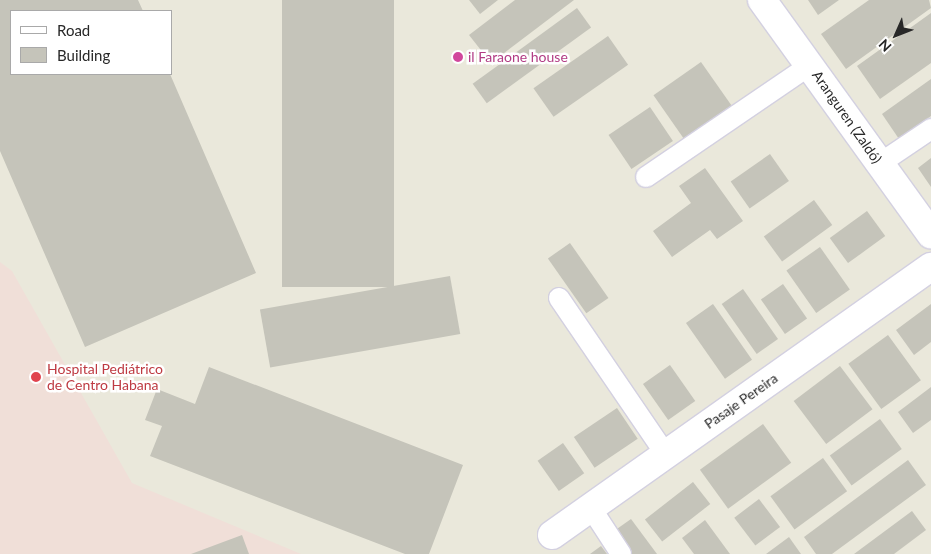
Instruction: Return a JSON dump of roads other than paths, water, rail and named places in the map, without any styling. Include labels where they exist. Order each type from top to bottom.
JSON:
[{"type":"street","name":"Aranguren (Zaldó)","points":[[762,0],[931,234]]},
{"type":"street","name":"Pasaje Pereira","points":[[552,535],[931,267]]},
{"type":"lane","points":[[646,177],[810,65]]},
{"type":"lane","points":[[879,164],[931,129]]},
{"type":"lane","points":[[559,298],[666,455]]},
{"type":"lane","points":[[591,508],[621,554]]},
{"type":"place","name":"il Faraone house","points":[[458,57]]},
{"type":"place","name":"Hospital Pediátrico de Centro Habana","points":[[36,377]]}]
